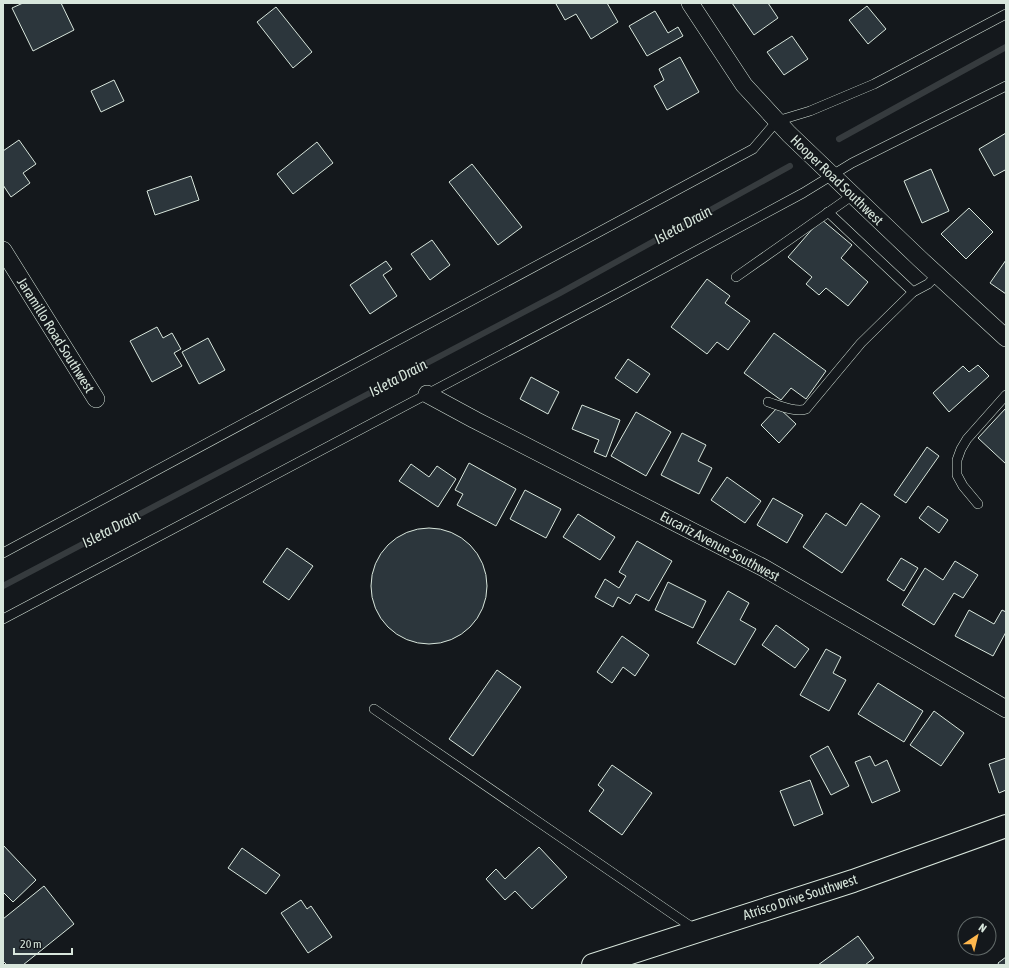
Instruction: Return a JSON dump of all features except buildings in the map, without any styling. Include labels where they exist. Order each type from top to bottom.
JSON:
[{"type":"street","name":"Hooper Road Southwest","points":[[690,3],[744,85],[789,134],[937,275],[1006,338]]},
{"type":"street","name":"Jaramillo Road Southwest","points":[[3,250],[96,399]]},
{"type":"street","name":"Eucariz Avenue Southwest","points":[[427,394],[482,424],[764,568],[1006,709]]},
{"type":"street","name":"Atrisco Drive Southwest","points":[[593,965],[853,881],[1006,826]]},
{"type":"lane","points":[[3,553],[753,149],[777,121],[810,111],[874,84],[1006,14]]},
{"type":"lane","points":[[3,619],[616,294],[796,196],[858,160],[1006,86]]},
{"type":"lane","points":[[736,276],[853,195]]},
{"type":"lane","points":[[828,212],[913,292]]},
{"type":"lane","points":[[768,402],[796,410],[802,411],[806,409],[861,343],[913,292],[928,284],[937,275]]},
{"type":"lane","points":[[978,504],[963,486],[957,475],[957,460],[961,449],[968,439],[1006,395]]},
{"type":"lane","points":[[374,709],[697,931]]},
{"type":"waterway","name":"Isleta Drain","points":[[839,139],[1006,47]]},
{"type":"waterway","name":"Isleta Drain","points":[[3,586],[560,293],[790,166]]}]
